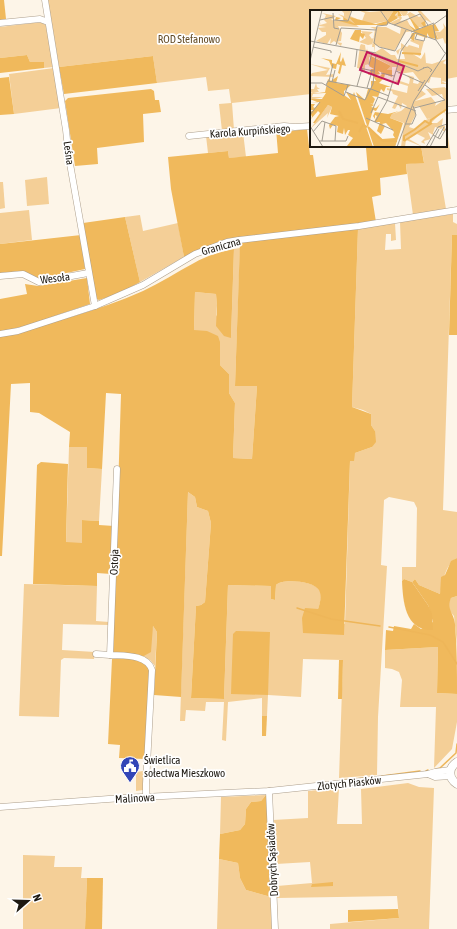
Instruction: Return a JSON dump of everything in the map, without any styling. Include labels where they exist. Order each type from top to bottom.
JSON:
[{"type":"street","name":"Leśna","points":[[45,0],[88,273],[95,306]]},
{"type":"street","points":[[0,23],[40,19],[48,22]]},
{"type":"street","points":[[447,110],[457,109]]},
{"type":"street","name":"Karola Kurpińskiego","points":[[189,136],[284,126],[310,126]]},
{"type":"street","name":"Graniczna","points":[[0,334],[18,331],[95,306],[142,284],[195,254],[227,242],[359,226],[457,210]]},
{"type":"street","name":"Wesoła","points":[[0,276],[23,274],[39,282],[88,273]]},
{"type":"street","name":"Ostoja","points":[[110,655],[117,469]]},
{"type":"street","points":[[96,654],[140,659],[147,661],[151,665],[146,797]]},
{"type":"street","points":[[457,762],[454,764],[451,773],[454,782],[457,784]]},
{"type":"street","name":"Złotych Piasków","points":[[269,791],[428,774],[435,777],[451,773]]},
{"type":"street","name":"Malinowa","points":[[0,807],[146,797],[269,791]]},
{"type":"street","name":"Dobrych Sąsiadów","points":[[269,791],[276,929]]},
{"type":"green space","name":"ROD Stefanowo","points":[[48,0],[457,0],[457,77],[447,79],[447,10],[310,10],[310,94],[232,103],[234,130],[222,131],[219,104],[231,103],[229,89],[208,91],[206,77],[157,83],[153,56],[59,67]]},
{"type":"green space","points":[[41,22],[47,26],[54,67],[44,68],[44,62],[30,62],[27,55],[0,58],[0,27]]},
{"type":"green space","points":[[54,68],[61,108],[14,114],[9,74]]},
{"type":"green space","points":[[447,129],[451,159],[438,161],[446,209],[413,215],[406,164],[424,162],[421,147],[447,147]]},
{"type":"green space","points":[[243,132],[246,157],[229,158],[228,151],[208,153],[206,136]]},
{"type":"green space","points":[[47,177],[49,204],[27,206],[25,180]]},
{"type":"green space","points":[[0,182],[3,182],[5,208],[0,209]]},
{"type":"green space","points":[[29,210],[32,240],[0,244],[0,213]]},
{"type":"green space","points":[[453,214],[453,222],[457,224],[457,235],[452,235],[443,510],[457,512],[457,558],[447,569],[440,594],[419,585],[415,579],[412,582],[404,579],[402,581],[402,567],[416,567],[417,508],[414,502],[389,497],[384,500],[381,565],[387,566],[378,717],[377,775],[339,778],[343,660],[303,659],[301,697],[268,695],[267,716],[262,716],[262,698],[228,702],[226,741],[222,740],[224,702],[206,702],[205,711],[186,710],[185,721],[180,721],[188,492],[195,497],[197,507],[208,511],[211,523],[205,602],[196,606],[191,698],[224,699],[228,585],[271,586],[271,599],[275,600],[276,585],[279,583],[291,581],[312,584],[320,590],[321,595],[318,609],[313,610],[345,624],[350,461],[355,453],[372,447],[375,431],[371,425],[371,414],[352,407],[358,229],[395,223],[396,240],[391,241],[391,234],[386,234],[385,250],[401,249],[400,222]]},
{"type":"green space","points":[[140,215],[143,231],[178,223],[184,257],[140,282],[125,217]]},
{"type":"green space","points":[[240,248],[235,385],[257,386],[252,459],[233,458],[235,403],[229,393],[229,374],[220,365],[219,355],[194,330],[195,292],[216,294],[216,315],[231,338],[234,249]]},
{"type":"green space","points":[[69,447],[87,447],[87,468],[102,469],[99,521],[82,520],[82,543],[66,543]]},
{"type":"green space","points":[[24,584],[97,586],[96,621],[109,622],[109,625],[63,624],[62,650],[95,652],[94,659],[64,658],[61,660],[59,717],[19,716]]},
{"type":"green space","points":[[457,596],[457,644],[454,616],[449,610],[448,603],[451,598]]},
{"type":"green space","points":[[153,626],[157,632],[155,666],[150,660],[142,657]]},
{"type":"green space","points":[[438,647],[437,693],[457,694],[457,722],[452,749],[434,768],[436,707],[400,707],[402,680],[399,672],[385,668],[385,650]]},
{"type":"green space","points":[[143,771],[143,790],[136,791],[136,772]]},
{"type":"green space","points":[[408,783],[419,787],[434,788],[429,929],[330,929],[330,924],[399,918],[397,896],[277,898],[277,886],[312,883],[310,862],[276,864],[273,820],[308,818],[308,791],[339,788],[337,824],[362,824],[361,789]]},
{"type":"green space","points":[[266,795],[261,801],[251,802],[246,809],[245,824],[240,830],[220,834],[221,797]]},
{"type":"green space","points":[[23,855],[55,856],[54,867],[82,867],[81,878],[87,878],[85,929],[23,929]]},
{"type":"green space","points":[[219,859],[238,863],[240,878],[246,890],[271,897],[273,929],[217,929]]},
{"type":"shaded area","points":[[0,0],[4,0],[6,19],[0,20]]},
{"type":"shaded area","points":[[27,55],[30,62],[44,62],[44,68],[0,73],[0,58]]},
{"type":"shaded area","points":[[153,56],[157,83],[64,94],[59,67]]},
{"type":"shaded area","points":[[9,77],[14,114],[0,115],[0,78]]},
{"type":"shaded area","points":[[151,89],[154,91],[155,100],[159,100],[161,112],[143,114],[144,142],[97,148],[98,164],[75,166],[65,101],[68,98]]},
{"type":"shaded area","points":[[283,128],[283,132],[307,129],[310,155],[313,155],[316,177],[368,170],[366,148],[374,147],[421,147],[424,163],[406,164],[407,174],[380,178],[381,195],[372,197],[376,222],[237,238],[204,247],[184,257],[171,189],[168,157],[228,151],[229,158],[278,153],[276,129]]},
{"type":"shaded area","points":[[125,217],[140,282],[120,293],[99,300],[94,298],[83,223]]},
{"type":"shaded area","points":[[358,229],[352,407],[371,414],[371,425],[375,431],[376,442],[372,447],[355,453],[354,461],[350,461],[344,635],[303,633],[302,618],[305,608],[318,609],[320,602],[319,590],[311,584],[291,581],[279,583],[276,585],[275,600],[271,599],[271,586],[228,585],[224,699],[191,698],[196,606],[205,602],[211,523],[208,511],[197,507],[195,497],[188,492],[181,697],[154,695],[157,632],[153,626],[151,652],[142,657],[113,653],[121,394],[106,393],[102,469],[87,468],[87,447],[69,447],[70,432],[39,413],[30,412],[30,383],[11,384],[2,556],[0,556],[0,336],[54,322],[108,305],[156,285],[203,258],[234,249],[231,338],[224,336],[216,326],[216,294],[195,292],[194,330],[207,331],[218,336],[220,342],[220,365],[229,374],[229,393],[235,403],[233,458],[252,459],[257,386],[235,386],[240,242]]},
{"type":"shaded area","points":[[81,235],[85,269],[39,279],[23,271],[0,273],[0,244]]},
{"type":"shaded area","points":[[452,235],[457,235],[457,335],[449,335]]},
{"type":"shaded area","points":[[87,278],[90,304],[16,328],[16,330],[0,332],[0,299],[27,294],[25,284],[38,286]]},
{"type":"shaded area","points":[[41,462],[68,464],[66,542],[82,543],[82,520],[99,521],[99,525],[114,526],[111,574],[97,573],[97,586],[33,584],[37,465]]},
{"type":"shaded area","points":[[457,558],[457,596],[451,598],[449,605],[455,624],[457,650],[457,694],[437,693],[438,647],[385,650],[386,630],[393,631],[394,626],[411,629],[414,624],[421,629],[433,622],[428,605],[412,582],[415,579],[419,585],[440,594],[441,577],[445,575],[451,561]]},
{"type":"shaded area","points":[[404,579],[412,582],[428,605],[432,614],[433,630],[416,626],[407,614],[403,598],[402,581]]},
{"type":"shaded area","points":[[236,631],[270,632],[268,695],[231,694],[233,634]]},
{"type":"shaded area","points":[[124,658],[136,660],[142,663],[148,667],[150,671],[145,759],[119,758],[120,745],[108,744],[112,659]]},
{"type":"shaded area","points":[[339,660],[343,660],[342,699],[338,699]]},
{"type":"shaded area","points":[[262,716],[267,716],[266,736],[262,736]]},
{"type":"shaded area","points":[[266,795],[271,897],[246,890],[240,878],[238,863],[219,859],[220,834],[240,830],[245,824],[246,809],[251,802],[261,801]]},
{"type":"shaded area","points":[[87,878],[103,878],[102,929],[85,929]]},
{"type":"shaded area","points":[[333,882],[333,886],[311,887],[312,884]]},
{"type":"shaded area","points":[[398,909],[399,918],[348,922],[348,910]]},
{"type":"waterway","points":[[297,608],[331,619],[380,626]]},
{"type":"waterway","points":[[389,627],[430,635],[443,642],[457,664]]},
{"type":"waterway","points":[[436,769],[440,768],[456,753],[457,744]]},
{"type":"waterway","points":[[382,776],[420,771]]},
{"type":"waterway","points":[[341,780],[375,777]]},
{"type":"place","name":"Świetlica sołectwa Mieszkowo","points":[[130,783]]}]
